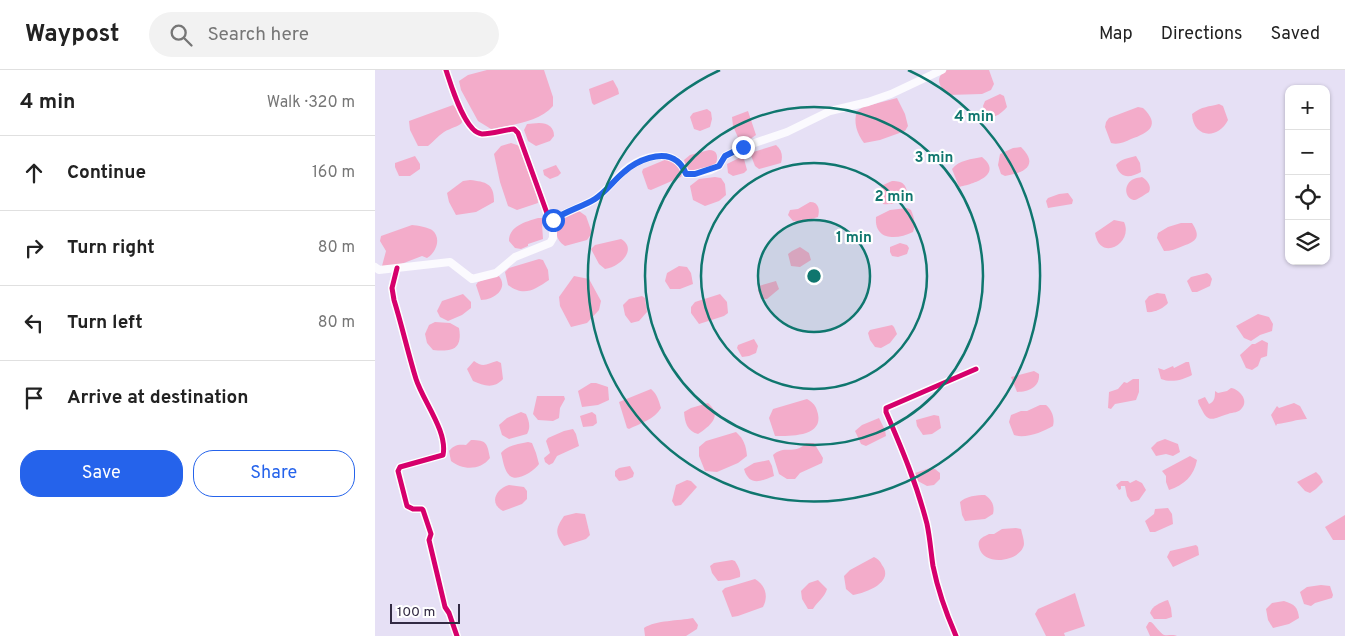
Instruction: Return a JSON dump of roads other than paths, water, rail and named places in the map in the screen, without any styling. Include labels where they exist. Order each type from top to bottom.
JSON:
[{"type":"main road","points":[[375,267],[379,270],[450,262],[472,279],[481,277],[501,270],[515,257],[550,243],[553,238],[553,220],[577,210],[597,197],[625,170],[646,159],[661,156],[671,157],[679,162],[686,174],[711,170],[719,166],[725,156],[743,147],[787,132],[830,111],[868,102],[891,94],[942,70]]},
{"type":"street","points":[[446,70],[463,114],[472,130],[480,134],[514,129],[519,133],[548,216],[553,220]]},
{"type":"street","points":[[397,268],[392,288],[395,300],[417,381],[437,424],[445,447],[443,455],[400,467],[398,471],[407,506],[413,510],[422,509],[426,518],[431,534],[429,540],[440,590],[457,636]]},
{"type":"street","points":[[956,636],[940,597],[928,527],[918,494],[886,408],[976,369]]}]
